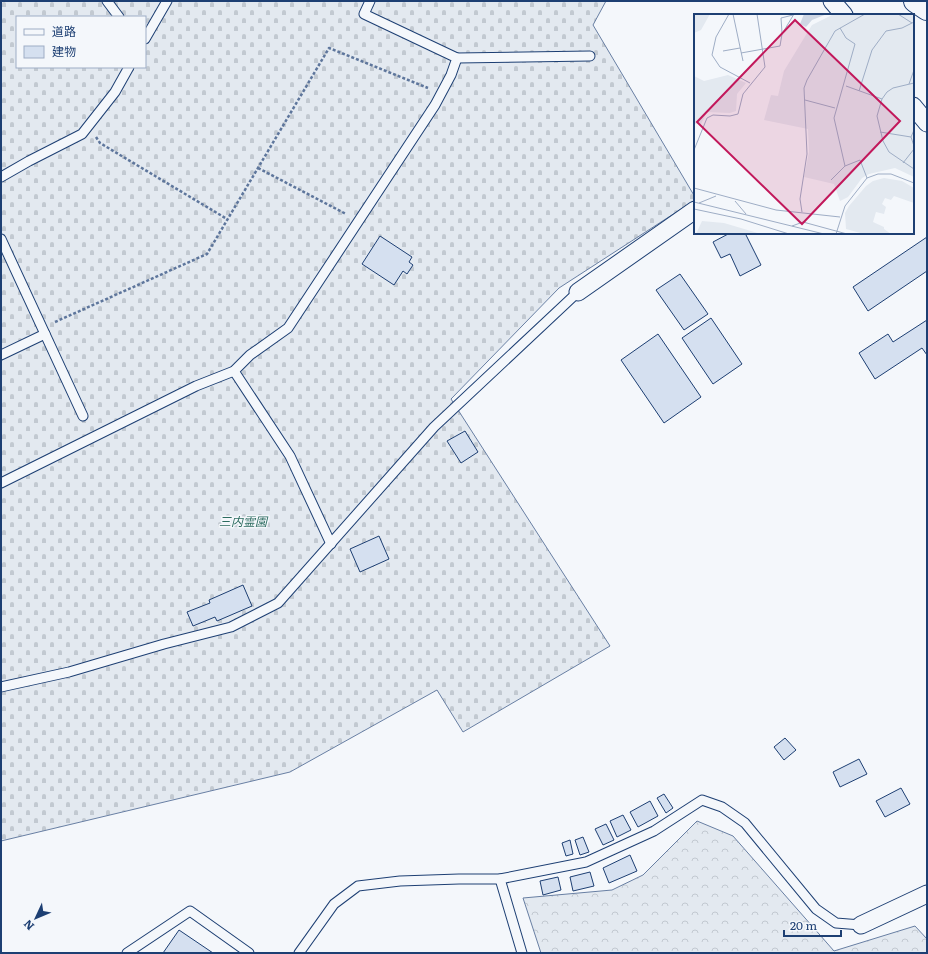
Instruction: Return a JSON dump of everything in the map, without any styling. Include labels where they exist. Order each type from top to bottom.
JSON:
[{"type":"highway","points":[[915,1],[927,8]]},
{"type":"street","points":[[832,1],[843,14]]},
{"type":"street","points":[[914,107],[927,123]]},
{"type":"street","points":[[578,292],[694,211]]},
{"type":"street","points":[[861,925],[927,894]]},
{"type":"lane","points":[[107,1],[118,16]]},
{"type":"lane","points":[[146,37],[168,1]]},
{"type":"lane","points":[[370,1],[364,14],[457,58],[590,56]]},
{"type":"lane","points":[[1,483],[196,386],[234,371],[250,356],[288,328],[441,94],[451,75],[457,58]]},
{"type":"lane","points":[[1,177],[82,134],[115,92],[128,68]]},
{"type":"lane","points":[[1,239],[83,416]]},
{"type":"lane","points":[[1,687],[69,672],[164,644],[231,627],[278,603],[434,426],[578,292]]},
{"type":"lane","points":[[1,355],[43,331]]},
{"type":"lane","points":[[234,371],[290,456],[330,544]]},
{"type":"lane","points":[[299,953],[334,904],[358,886],[407,881],[500,879],[586,862],[654,831],[702,800],[722,807],[745,823],[816,909],[836,923],[861,925]]},
{"type":"lane","points":[[500,879],[522,953]]},
{"type":"lane","points":[[128,953],[190,911],[249,953]]},
{"type":"path","points":[[43,331],[207,254],[329,48],[441,94]]},
{"type":"path","points":[[88,127],[100,143],[228,219]]},
{"type":"path","points":[[258,168],[359,220]]},
{"type":"green space","name":"三内霊園","points":[[1,1],[606,1],[593,25],[694,195],[694,201],[559,288],[451,399],[610,646],[463,732],[437,690],[290,772],[1,841]]},
{"type":"green space","points":[[697,821],[733,836],[834,951],[915,926],[927,939],[927,953],[541,953],[523,898],[612,890],[643,875]]},
{"type":"building","points":[[728,234],[746,234],[761,265],[740,276],[730,254],[721,258],[713,242]]},
{"type":"building","points":[[380,236],[412,257],[409,262],[413,265],[407,274],[403,271],[394,285],[362,264]]},
{"type":"building","points":[[927,237],[927,271],[868,311],[853,287]]},
{"type":"building","points":[[680,274],[708,314],[684,330],[656,290]]},
{"type":"building","points":[[711,318],[742,364],[713,384],[682,338]]},
{"type":"building","points":[[927,320],[927,355],[922,348],[875,379],[859,353],[888,334],[893,342]]},
{"type":"building","points":[[658,334],[701,397],[664,423],[621,360]]},
{"type":"building","points":[[465,431],[478,452],[461,463],[447,441]]},
{"type":"building","points":[[379,536],[389,559],[360,572],[350,549]]},
{"type":"building","points":[[243,585],[252,606],[217,621],[215,617],[193,626],[187,612],[210,603],[209,600]]},
{"type":"building","points":[[785,738],[796,750],[784,760],[774,747]]},
{"type":"building","points":[[859,759],[867,774],[840,787],[833,772]]},
{"type":"building","points":[[901,788],[910,804],[885,817],[876,801]]},
{"type":"building","points":[[664,794],[673,808],[666,813],[657,798]]},
{"type":"building","points":[[650,801],[658,816],[638,827],[630,812]]},
{"type":"building","points":[[623,815],[631,830],[617,837],[610,821]]},
{"type":"building","points":[[606,824],[614,840],[603,845],[595,829]]},
{"type":"building","points":[[583,837],[589,852],[580,855],[575,840]]},
{"type":"building","points":[[570,840],[573,854],[566,856],[562,843]]},
{"type":"building","points":[[630,855],[637,871],[609,883],[603,868]]},
{"type":"building","points":[[590,872],[594,886],[573,891],[570,877]]},
{"type":"building","points":[[558,877],[561,890],[543,895],[540,881]]},
{"type":"building","points":[[179,930],[213,953],[163,953]]}]
